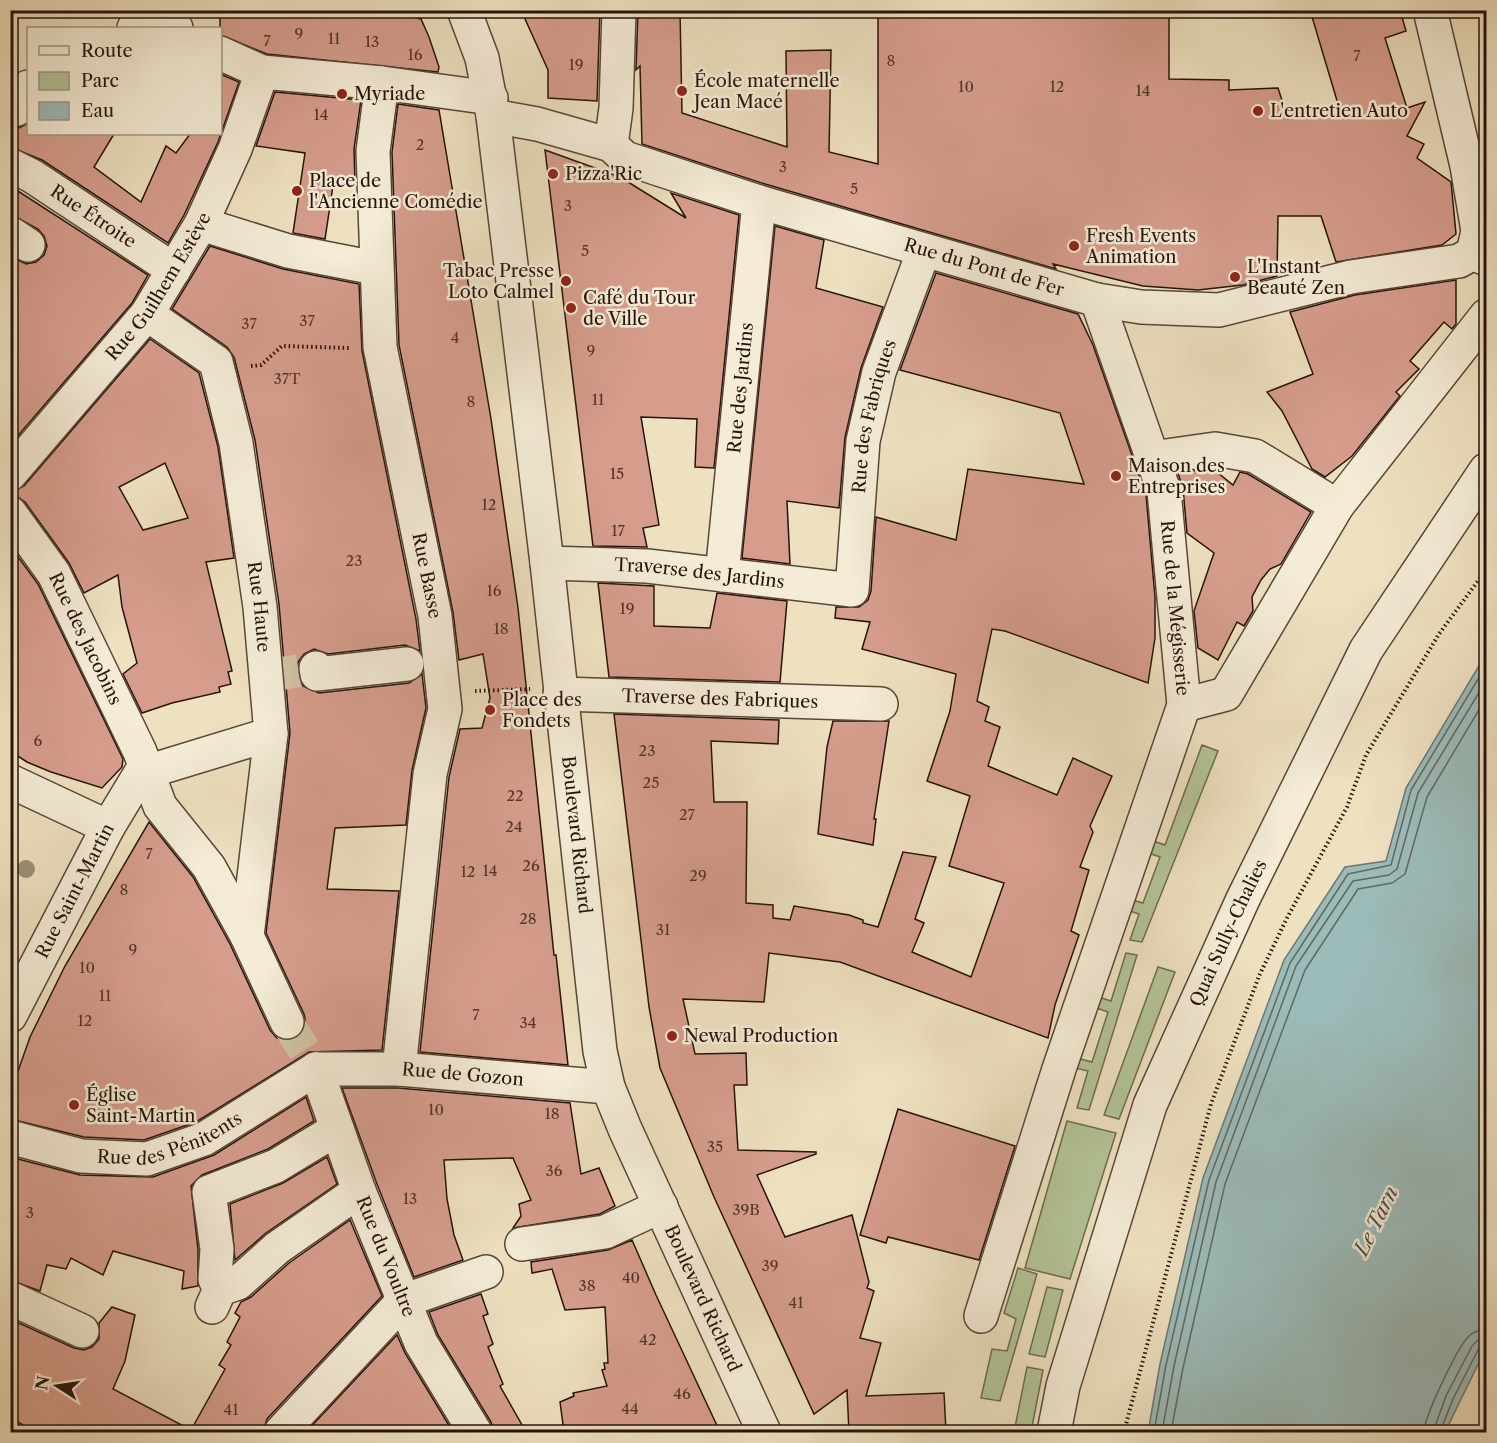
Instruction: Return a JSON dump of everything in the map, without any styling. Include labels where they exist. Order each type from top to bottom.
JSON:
[{"type":"street","name":"Boulevard Richard","points":[[464,10],[482,58],[492,107],[547,563],[600,1051],[608,1087],[764,1432]]},
{"type":"street","points":[[611,145],[616,108],[620,10]]},
{"type":"street","points":[[1430,10],[1467,166],[1480,256]]},
{"type":"street","name":"Rue du Pont de Fer","points":[[222,54],[262,72],[382,83],[492,107],[537,124],[611,145],[625,158],[759,202],[1097,300],[1141,307],[1219,310],[1351,277],[1480,256]]},
{"type":"street","name":"Rue Guilhem Estève","points":[[10,474],[147,314],[201,224],[235,149],[262,72]]},
{"type":"street","name":"Rue Basse","points":[[382,83],[373,151],[375,268],[380,346],[435,616],[445,709],[430,774],[399,1069]]},
{"type":"street","name":"Rue Étroite","points":[[10,165],[32,176],[174,270]]},
{"type":"street","name":"Rue des Jardins","points":[[722,575],[759,202]]},
{"type":"street","points":[[201,224],[288,251],[375,268]]},
{"type":"street","name":"Rue des Fabriques","points":[[852,590],[863,441],[879,372],[924,250]]},
{"type":"street","name":"Rue de la Mégisserie","points":[[1097,300],[1164,491],[1184,705],[1226,694],[1337,506]]},
{"type":"street","points":[[147,314],[216,362],[218,367]]},
{"type":"street","points":[[1152,458],[1215,449],[1255,456],[1337,506],[1486,315]]},
{"type":"street","name":"Rue Haute","points":[[218,367],[236,443],[260,607],[271,734],[247,936]]},
{"type":"street","name":"Quai Sully-Chalies","points":[[1054,1432],[1063,1386],[1147,1116],[1174,1051],[1301,778],[1366,650],[1486,470]]},
{"type":"street","name":"Rue des Jacobins","points":[[10,513],[54,574],[140,752],[145,772]]},
{"type":"street","name":"Traverse des Jardins","points":[[547,563],[647,566],[852,590]]},
{"type":"street","points":[[316,668],[317,674],[407,664]]},
{"type":"street","name":"Traverse des Fabriques","points":[[560,694],[880,704]]},
{"type":"street","points":[[981,1316],[1059,1069],[1184,705]]},
{"type":"street","points":[[271,734],[145,772],[160,806],[209,867],[247,936],[287,1022]]},
{"type":"street","name":"Rue Saint-Martin","points":[[10,1016],[108,827],[140,774],[145,772]]},
{"type":"street","points":[[10,781],[108,827]]},
{"type":"street","name":"Rue de Gozon","points":[[316,1069],[399,1069],[608,1087]]},
{"type":"street","name":"Rue du Voultre","points":[[316,1069],[359,1191],[421,1343],[475,1432]]},
{"type":"street","name":"Rue des Pénitents","points":[[10,1137],[81,1156],[147,1159],[204,1139],[316,1069]]},
{"type":"street","points":[[338,1129],[276,1166],[209,1192],[217,1249],[216,1298],[238,1283],[277,1248],[359,1191]]},
{"type":"street","points":[[522,1244],[605,1232],[661,1206]]},
{"type":"street","points":[[280,1432],[403,1301],[486,1272]]},
{"type":"street","points":[[10,1298],[82,1331]]},
{"type":"path","points":[[218,367],[261,365],[282,346],[324,349],[380,346]]},
{"type":"path","points":[[1125,1432],[1211,1104],[1259,976],[1287,918],[1347,807],[1366,755],[1439,634],[1486,570]]},
{"type":"path","points":[[445,709],[466,691],[528,688],[560,694]]},
{"type":"green space","points":[[1202,745],[1218,751],[1142,942],[1130,940],[1139,914],[1115,906],[1118,896],[1143,903],[1160,857],[1137,849],[1142,837],[1165,845]]},
{"type":"green space","points":[[1126,953],[1137,955],[1089,1110],[1077,1108],[1088,1071],[1067,1066],[1069,1056],[1092,1062],[1108,1012],[1085,1004],[1089,994],[1111,1001]]},
{"type":"green space","points":[[1158,967],[1175,972],[1119,1119],[1104,1115]]},
{"type":"green space","points":[[1067,1121],[1116,1133],[1070,1279],[1025,1268]]},
{"type":"green space","points":[[1018,1268],[1037,1274],[1000,1401],[981,1398],[992,1349],[1007,1351],[1016,1319],[1004,1313]]},
{"type":"green space","points":[[1047,1287],[1063,1290],[1045,1357],[1029,1354]]},
{"type":"green space","points":[[1027,1367],[1043,1370],[1031,1432],[1014,1432]]},
{"type":"water","name":"Le Tarn","points":[[1486,654],[1486,1348],[1445,1432],[1148,1432],[1160,1364],[1203,1178],[1284,960],[1345,867],[1386,861],[1406,788]]},
{"type":"building","points":[[220,10],[412,10],[417,18],[421,19],[439,67],[438,72],[267,54],[222,36],[222,27],[220,27]]},
{"type":"building","points":[[521,10],[600,10],[597,101],[548,98],[548,70]]},
{"type":"building","points":[[638,10],[680,10],[682,113],[787,147],[786,51],[831,50],[829,152],[878,164],[878,10],[1138,10],[1146,15],[1169,18],[1169,79],[1229,80],[1229,90],[1278,88],[1288,119],[1338,104],[1310,10],[1400,10],[1406,31],[1385,38],[1407,108],[1425,102],[1407,136],[1424,144],[1417,158],[1451,182],[1456,234],[1442,245],[1336,262],[1321,216],[1278,216],[1277,276],[1243,285],[1198,290],[1143,286],[1053,264],[1056,269],[765,184],[642,144],[640,66],[636,70]]},
{"type":"building","points":[[222,75],[239,82],[222,131]]},
{"type":"building","points":[[275,92],[361,100],[354,149],[355,182],[334,179],[325,239],[293,233],[305,153],[256,146]]},
{"type":"building","points":[[398,104],[439,110],[491,419],[518,608],[554,955],[556,955],[568,1065],[420,1052],[449,777],[460,729],[482,728],[490,698],[483,654],[459,660],[453,612],[399,345],[392,152]]},
{"type":"building","points":[[27,124],[27,135],[113,135],[94,167],[141,202],[166,146],[176,153],[189,135],[220,135],[184,215],[168,243],[42,160],[10,147],[10,126],[19,128]]},
{"type":"building","points":[[545,150],[620,177],[686,218],[671,193],[739,215],[714,468],[695,467],[697,419],[641,417],[659,525],[643,528],[647,547],[593,546]]},
{"type":"building","points":[[10,186],[148,275],[132,303],[10,445],[10,256],[26,264],[36,262],[44,255],[47,246],[44,236],[38,229],[10,214]]},
{"type":"building","points":[[775,226],[824,240],[816,288],[883,307],[861,368],[845,437],[839,508],[787,501],[790,564],[742,558]]},
{"type":"building","points":[[210,246],[283,269],[359,284],[362,351],[416,619],[420,651],[405,645],[328,654],[314,649],[304,654],[298,662],[297,670],[303,686],[319,693],[409,683],[422,674],[426,708],[412,770],[406,825],[335,828],[327,889],[399,891],[382,1050],[309,1052],[196,1122],[144,1140],[84,1137],[10,1119],[10,1094],[30,1037],[65,966],[149,822],[193,877],[230,944],[270,1030],[277,1038],[286,1041],[295,1039],[303,1032],[306,1024],[304,1014],[266,933],[290,733],[279,604],[255,440],[234,357],[227,347],[172,309]]},
{"type":"building","points":[[936,273],[1078,314],[1093,345],[1146,495],[1155,597],[1155,638],[1148,683],[1005,631],[992,629],[977,701],[989,707],[985,721],[1000,727],[988,766],[1057,795],[1073,758],[1112,776],[1090,826],[1093,832],[1080,867],[1089,870],[1071,931],[1079,935],[1055,1005],[1048,1038],[840,962],[769,953],[764,1002],[683,999],[695,1054],[746,1053],[747,1085],[734,1085],[738,1150],[816,1152],[816,1154],[757,1175],[785,1237],[852,1215],[869,1282],[867,1288],[874,1291],[860,1338],[881,1343],[866,1396],[944,1393],[946,1432],[849,1432],[847,1390],[814,1414],[714,1197],[660,1068],[649,1007],[614,714],[779,720],[778,744],[711,741],[714,802],[747,802],[746,903],[773,905],[773,918],[790,920],[794,906],[849,915],[863,920],[863,923],[878,927],[903,852],[936,857],[915,919],[924,923],[912,952],[971,977],[1004,883],[949,866],[970,796],[927,781],[950,711],[956,674],[862,649],[870,622],[835,618],[836,607],[859,607],[868,600],[871,591],[876,517],[956,540],[968,469],[1084,484],[1060,413],[900,370]]},
{"type":"building","points":[[1456,280],[1456,324],[1452,329],[1444,322],[1410,361],[1419,369],[1396,392],[1400,396],[1352,456],[1325,477],[1312,469],[1282,411],[1267,392],[1313,374],[1290,312],[1355,295]]},
{"type":"building","points":[[150,339],[199,373],[218,447],[234,558],[206,562],[232,671],[228,672],[231,684],[219,687],[220,692],[172,703],[142,713],[123,674],[137,663],[122,607],[118,575],[84,593],[69,563],[25,502],[10,492],[24,486]],"holes":[[[165,463],[188,518],[143,530],[119,487]]]},
{"type":"building","points":[[1212,468],[1233,485],[1240,472],[1248,474],[1311,512],[1281,564],[1270,569],[1261,580],[1252,597],[1253,611],[1244,626],[1237,622],[1218,660],[1198,648],[1194,611],[1214,553],[1187,533],[1183,489],[1178,473]]},
{"type":"building","points":[[10,546],[38,584],[123,759],[122,767],[102,788],[51,772],[27,762],[10,751]]},
{"type":"building","points":[[598,583],[654,586],[654,626],[710,628],[717,593],[787,601],[780,682],[609,677]]},
{"type":"building","points":[[833,721],[889,721],[874,819],[876,819],[873,845],[818,834],[827,747]]},
{"type":"building","points":[[342,1088],[398,1088],[570,1103],[581,1174],[599,1168],[615,1206],[600,1214],[513,1228],[521,1216],[519,1204],[531,1200],[513,1158],[444,1160],[447,1199],[454,1235],[463,1260],[414,1277]]},
{"type":"building","points":[[306,1097],[314,1121],[268,1149],[202,1175],[191,1186],[198,1250],[198,1286],[182,1289],[184,1271],[113,1251],[103,1275],[71,1258],[66,1269],[47,1265],[40,1291],[10,1280],[10,1157],[80,1175],[153,1177],[214,1155]]},
{"type":"building","points":[[898,1109],[1015,1146],[979,1260],[888,1237],[886,1243],[860,1235]]},
{"type":"building","points":[[327,1157],[337,1184],[266,1233],[235,1260],[230,1204],[283,1183]]},
{"type":"building","points":[[350,1220],[382,1296],[267,1419],[263,1432],[36,1432],[10,1418],[10,1319],[74,1348],[84,1350],[92,1347],[99,1339],[99,1323],[112,1307],[135,1315],[125,1361],[113,1389],[191,1430],[225,1369],[219,1365],[231,1345],[227,1342],[240,1317],[235,1313],[241,1302],[251,1297],[289,1263]]},
{"type":"building","points":[[632,1240],[720,1432],[564,1432],[560,1402],[574,1396],[573,1393],[607,1386],[602,1370],[605,1369],[604,1363],[608,1363],[605,1307],[565,1310],[552,1269],[532,1273],[531,1262],[608,1250]]},
{"type":"building","points":[[481,1294],[488,1314],[483,1316],[493,1344],[488,1347],[503,1384],[500,1386],[526,1432],[494,1432],[491,1422],[438,1335],[429,1312]]},
{"type":"building","points":[[397,1335],[405,1353],[453,1432],[306,1432]]},
{"type":"tunnel","points":[[266,676],[316,668]]},
{"type":"tunnel","points":[[287,1022],[316,1069]]},
{"type":"place","name":"École maternelle Jean Macé","points":[[682,91]]},
{"type":"place","name":"Myriade","points":[[342,94]]},
{"type":"place","name":"L'entretien Auto","points":[[1258,111]]},
{"type":"place","name":"Pizza'Ric","points":[[553,174]]},
{"type":"place","name":"Place de l'Ancienne Comédie","points":[[297,191]]},
{"type":"place","name":"Fresh Events Animation","points":[[1074,246]]},
{"type":"place","name":"L'Instant Beauté Zen","points":[[1235,277]]},
{"type":"place","name":"Tabac Presse Loto Calmel","points":[[566,281]]},
{"type":"place","name":"Café du Tour de Ville","points":[[571,308]]},
{"type":"place","name":"Maison des Entreprises","points":[[1116,476]]},
{"type":"place","name":"Place des Fondets","points":[[490,710]]},
{"type":"place","name":"Newal Production","points":[[672,1036]]},
{"type":"place","name":"Église Saint-Martin","points":[[74,1105]]}]
